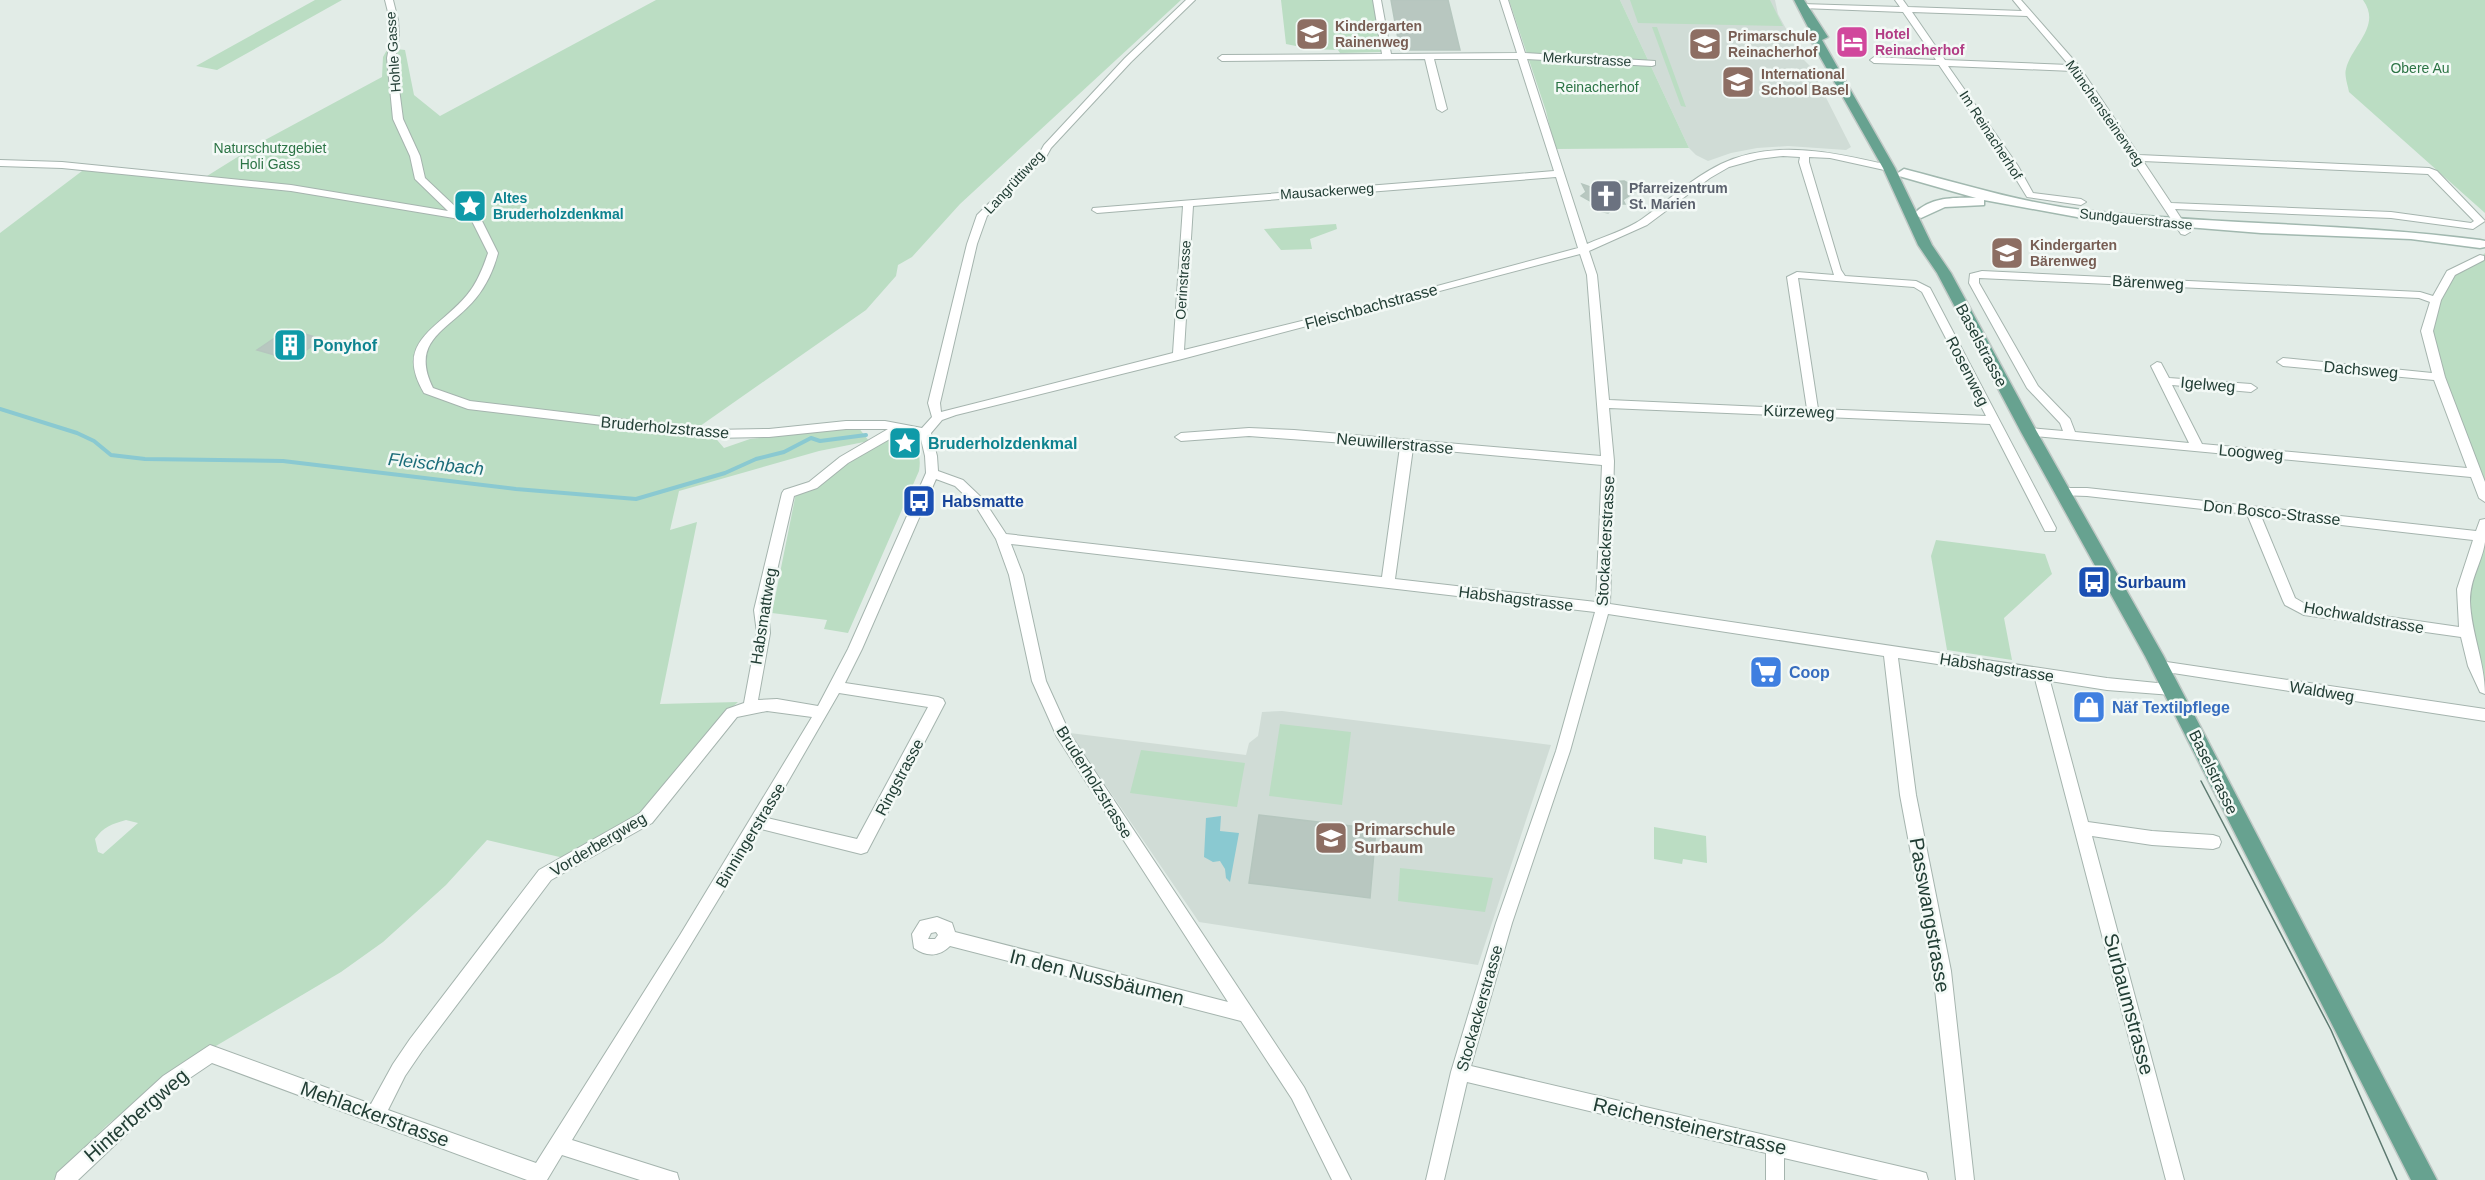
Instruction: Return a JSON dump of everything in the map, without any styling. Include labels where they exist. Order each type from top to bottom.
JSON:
[{"type":"main road","name":"Baselstrasse","points":[[1801,3],[1815,29],[1824,39],[1876,122],[1925,245],[1944,273],[2029,432],[2160,666],[2424,1180]]},
{"type":"main road","name":"Baselstrasse","points":[[1815,29],[1816,39],[1880,152],[1898,175],[1921,214],[1936,245],[1944,273]]},
{"type":"main road","name":"Sundgauerstrasse","points":[[1898,175],[1980,202],[2071,221],[2182,228]]},
{"type":"main road","name":"Sundgauerstrasse","points":[[1898,175],[2019,205],[2182,228],[2250,236],[2411,235],[2480,251]]},
{"type":"main road","points":[[1921,214],[1932,207],[1948,202],[1980,202]]},
{"type":"street","name":"Hohle Gasse","points":[[389,0],[394,20],[395,37],[391,58],[398,119],[415,156],[420,179],[457,214],[476,219],[494,252],[489,269],[472,296],[428,341],[418,356],[419,372],[428,390],[468,405]]},
{"type":"street","name":"Langrüttiweg","points":[[938,417],[933,403],[972,244],[982,215],[1043,155],[1047,147],[1128,60],[1191,0]]},
{"type":"street","points":[[1377,0],[1387,56]]},
{"type":"street","name":"Stockackerstrasse","points":[[1435,1180],[1460,1072],[1504,923],[1563,751],[1603,608],[1608,461],[1592,275],[1504,0]]},
{"type":"street","name":"Im Reinacherhof","points":[[1899,0],[2013,166],[2026,191],[2039,197],[2080,202]]},
{"type":"street","points":[[1942,0],[1950,11]]},
{"type":"street","name":"Münchensteinerweg","points":[[2018,0],[2076,68],[2138,158],[2182,228]]},
{"type":"street","points":[[1801,3],[2029,14]]},
{"type":"street","name":"Im Reinacherhof","points":[[1872,47],[1877,60],[2076,68]]},
{"type":"street","name":"Merkurstrasse","points":[[1222,58],[1522,56],[1652,63]]},
{"type":"street","points":[[1429,57],[1442,109]]},
{"type":"street","points":[[1860,160],[1874,158],[1880,152]]},
{"type":"street","name":"Fleischbachstrasse","points":[[938,417],[1178,357],[1585,249],[1642,223],[1726,165],[1757,156],[1783,153],[1860,160],[1898,175]]},
{"type":"street","points":[[1805,154],[1804,162],[1836,270],[1841,279]]},
{"type":"street","name":"Fleischbachstrasse","points":[[1805,154],[1898,175]]},
{"type":"street","points":[[2138,158],[2429,171],[2434,173],[2480,221],[2473,226],[2391,214],[2168,206]]},
{"type":"street","points":[[0,163],[20,162],[291,188],[457,214]]},
{"type":"street","name":"Mausackerweg","points":[[1096,210],[1558,174]]},
{"type":"street","name":"Oerinstrasse","points":[[1178,357],[1188,202]]},
{"type":"street","points":[[2480,251],[2451,273],[2436,300],[2427,331],[2439,377],[2485,498]]},
{"type":"street","name":"Bärenweg","points":[[2070,435],[2066,423],[2032,388],[1974,283],[1974,276],[1982,274],[2410,294],[2436,300]]},
{"type":"street","name":"Rosenweg","points":[[1814,412],[1792,277],[1797,275],[1916,284],[1926,290],[2050,528]]},
{"type":"street","name":"Dachsweg","points":[[2283,362],[2439,377]]},
{"type":"street","name":"Igelweg","points":[[2157,366],[2197,447]]},
{"type":"street","name":"Igelweg","points":[[2165,381],[2251,388]]},
{"type":"street","name":"Kürzeweg","points":[[1604,404],[1993,420]]},
{"type":"street","name":"Bruderholzstrasse","points":[[468,405],[712,434],[769,433],[846,425],[885,425],[925,432]]},
{"type":"street","points":[[932,473],[932,456],[925,432],[938,417]]},
{"type":"street","name":"Habsmattweg","points":[[751,705],[750,691],[765,623],[761,610],[788,493],[813,485],[844,460],[900,428]]},
{"type":"street","name":"Neuwillerstrasse","points":[[1181,437],[1249,432],[1608,461]]},
{"type":"street","name":"Loogweg","points":[[2029,432],[2474,473]]},
{"type":"street","points":[[1388,583],[1407,444]]},
{"type":"street","name":"Bruderholzstrasse","points":[[932,473],[959,483],[979,502],[1002,538],[1016,575],[1038,681],[1064,737],[1298,1093],[1342,1180]]},
{"type":"street","name":"Binningerstrasse","points":[[538,1177],[822,713],[836,687],[932,473]]},
{"type":"street","name":"Don Bosco-Strasse","points":[[2062,492],[2087,492],[2252,510],[2483,530]]},
{"type":"street","name":"Hochwaldstrasse","points":[[2252,510],[2289,601],[2304,610],[2467,633]]},
{"type":"street","points":[[2483,530],[2464,588],[2467,633],[2480,679],[2485,688]]},
{"type":"street","name":"Habshagstrasse","points":[[1002,538],[1603,608],[2107,684],[2172,689]]},
{"type":"street","name":"Passwangstrasse","points":[[1890,651],[1908,795],[1942,971],[1965,1180]]},
{"type":"street","name":"Waldweg","points":[[2160,666],[2485,715]]},
{"type":"street","name":"Surbaumstrasse","points":[[2040,674],[2175,1180]]},
{"type":"street","name":"Ringstrasse","points":[[757,822],[861,847],[938,703],[836,687]]},
{"type":"street","points":[[751,705],[771,704],[822,713]]},
{"type":"street","name":"Vorderbergweg","points":[[375,1115],[399,1070],[416,1045],[545,875],[646,818],[732,713],[751,705]]},
{"type":"street","points":[[2082,828],[2152,838],[2213,842]]},
{"type":"street","name":"In den Nussbäumen","points":[[946,938],[1248,1015]]},
{"type":"street","name":"Mehlackerstrasse","points":[[210,1054],[538,1177]]},
{"type":"street","name":"Hinterbergweg","points":[[64,1180],[169,1082],[210,1054]]},
{"type":"street","name":"Reichensteinerstrasse","points":[[1460,1072],[1919,1180]]},
{"type":"street","points":[[559,1145],[670,1180]]},
{"type":"street","points":[[1775,1146],[1775,1180]]},
{"type":"shaded area","name":"International School Basel","points":[[1620,0],[1775,0],[1778,14],[1802,58],[1810,66],[1851,147],[1846,150],[1788,146],[1757,148],[1731,153],[1708,161],[1696,155],[1689,148]]},
{"type":"shaded area","name":"Primarschule Surbaum","points":[[1282,711],[1551,745],[1478,965],[1199,922],[1070,733],[1246,755],[1249,743],[1258,736],[1262,712]]},
{"type":"green space","points":[[315,0],[342,0],[217,70],[196,66]]},
{"type":"green space","name":"Naturschutzgebiet Holi Gass","points":[[656,0],[1181,0],[960,204],[912,257],[898,265],[896,276],[866,310],[693,431],[712,434],[724,448],[750,439],[858,427],[869,441],[819,451],[679,491],[670,530],[697,522],[660,704],[738,702],[715,723],[660,795],[636,819],[564,858],[487,840],[446,885],[383,942],[341,972],[172,1072],[106,1126],[54,1180],[0,1180],[0,233],[86,168],[125,173],[207,176],[265,140],[382,77],[383,57],[388,48],[405,50],[414,95],[440,116]],"holes":[[[126,820],[138,823],[103,854],[98,852],[95,839],[105,829]]]},
{"type":"green space","points":[[1281,0],[1375,0],[1384,52],[1340,53],[1338,50],[1311,49],[1286,44]]},
{"type":"green space","name":"Reinacherhof","points":[[1509,0],[1620,0],[1689,148],[1555,149],[1546,111]]},
{"type":"green space","points":[[1630,0],[1770,0],[1783,26],[1638,23]]},
{"type":"green space","name":"Obere Au","points":[[2363,0],[2485,0],[2485,213],[2349,92],[2346,69],[2368,27],[2368,9]]},
{"type":"green space","points":[[1652,27],[1657,27],[1686,107],[1681,106]]},
{"type":"green space","points":[[1336,224],[1337,229],[1310,239],[1312,249],[1281,250],[1264,229]]},
{"type":"green space","points":[[2485,253],[2485,498],[2427,331],[2451,273]]},
{"type":"green space","points":[[903,433],[917,449],[920,459],[919,471],[848,633],[824,629],[827,620],[772,613],[796,493],[879,440]]},
{"type":"green space","points":[[2485,523],[2485,688],[2480,679],[2464,589]]},
{"type":"green space","points":[[1936,540],[2045,554],[2052,574],[2004,618],[2012,660],[1947,650],[1931,556]]},
{"type":"green space","points":[[1280,724],[1351,732],[1342,805],[1269,796]]},
{"type":"green space","points":[[1141,750],[1245,763],[1237,807],[1130,793]]},
{"type":"green space","points":[[1654,827],[1706,836],[1707,863],[1683,859],[1682,864],[1654,859]]},
{"type":"green space","points":[[1400,868],[1493,878],[1485,912],[1398,901]]},
{"type":"water","points":[[1221,816],[1220,831],[1239,833],[1230,882],[1226,878],[1225,869],[1220,861],[1213,862],[1204,857],[1206,818]]},
{"type":"building","points":[[1391,0],[1448,0],[1460,50],[1400,50]]},
{"type":"building","name":"Hotel Reinacherhof","points":[[1839,31],[1856,32],[1866,53],[1849,52]]},
{"type":"building","name":"Pfarreizentrum St. Marien","points":[[1624,181],[1639,189],[1623,200],[1625,204],[1619,204],[1608,213],[1595,210],[1592,202],[1581,196],[1586,192],[1582,184],[1596,189],[1607,182]]},
{"type":"building","name":"Ponyhof","points":[[288,329],[322,339],[292,360],[257,350]]},
{"type":"building","name":"Primarschule Surbaum","points":[[1259,815],[1376,829],[1370,898],[1249,883]]},
{"type":"waterway","name":"Fleischbach","points":[[0,409],[77,433],[94,441],[111,455],[145,459],[283,461],[516,489],[636,499],[725,473],[756,459],[784,452],[811,438],[820,441],[866,435]]},
{"type":"tram line","points":[[2201,781],[2331,1030],[2397,1180]]},
{"type":"place","name":"Kindergarten Rainenweg","points":[[1312,34]]},
{"type":"place","name":"Hotel Reinacherhof","points":[[1852,42]]},
{"type":"place","name":"Primarschule Reinacherhof","points":[[1705,44]]},
{"type":"place","name":"International School Basel","points":[[1738,82]]},
{"type":"place","name":"Pfarreizentrum St. Marien","points":[[1606,196]]},
{"type":"place","name":"Altes Bruderholzdenkmal","points":[[470,206]]},
{"type":"place","name":"Kindergarten Bärenweg","points":[[2007,253]]},
{"type":"place","name":"Ponyhof","points":[[290,345]]},
{"type":"place","name":"Bruderholzdenkmal","points":[[905,443]]},
{"type":"place","name":"Habsmatte","points":[[919,501]]},
{"type":"place","name":"Surbaum","points":[[2094,582]]},
{"type":"place","name":"Coop","points":[[1766,672]]},
{"type":"place","name":"Näf Textilpflege","points":[[2089,707]]},
{"type":"place","name":"Primarschule Surbaum","points":[[1331,838]]}]
